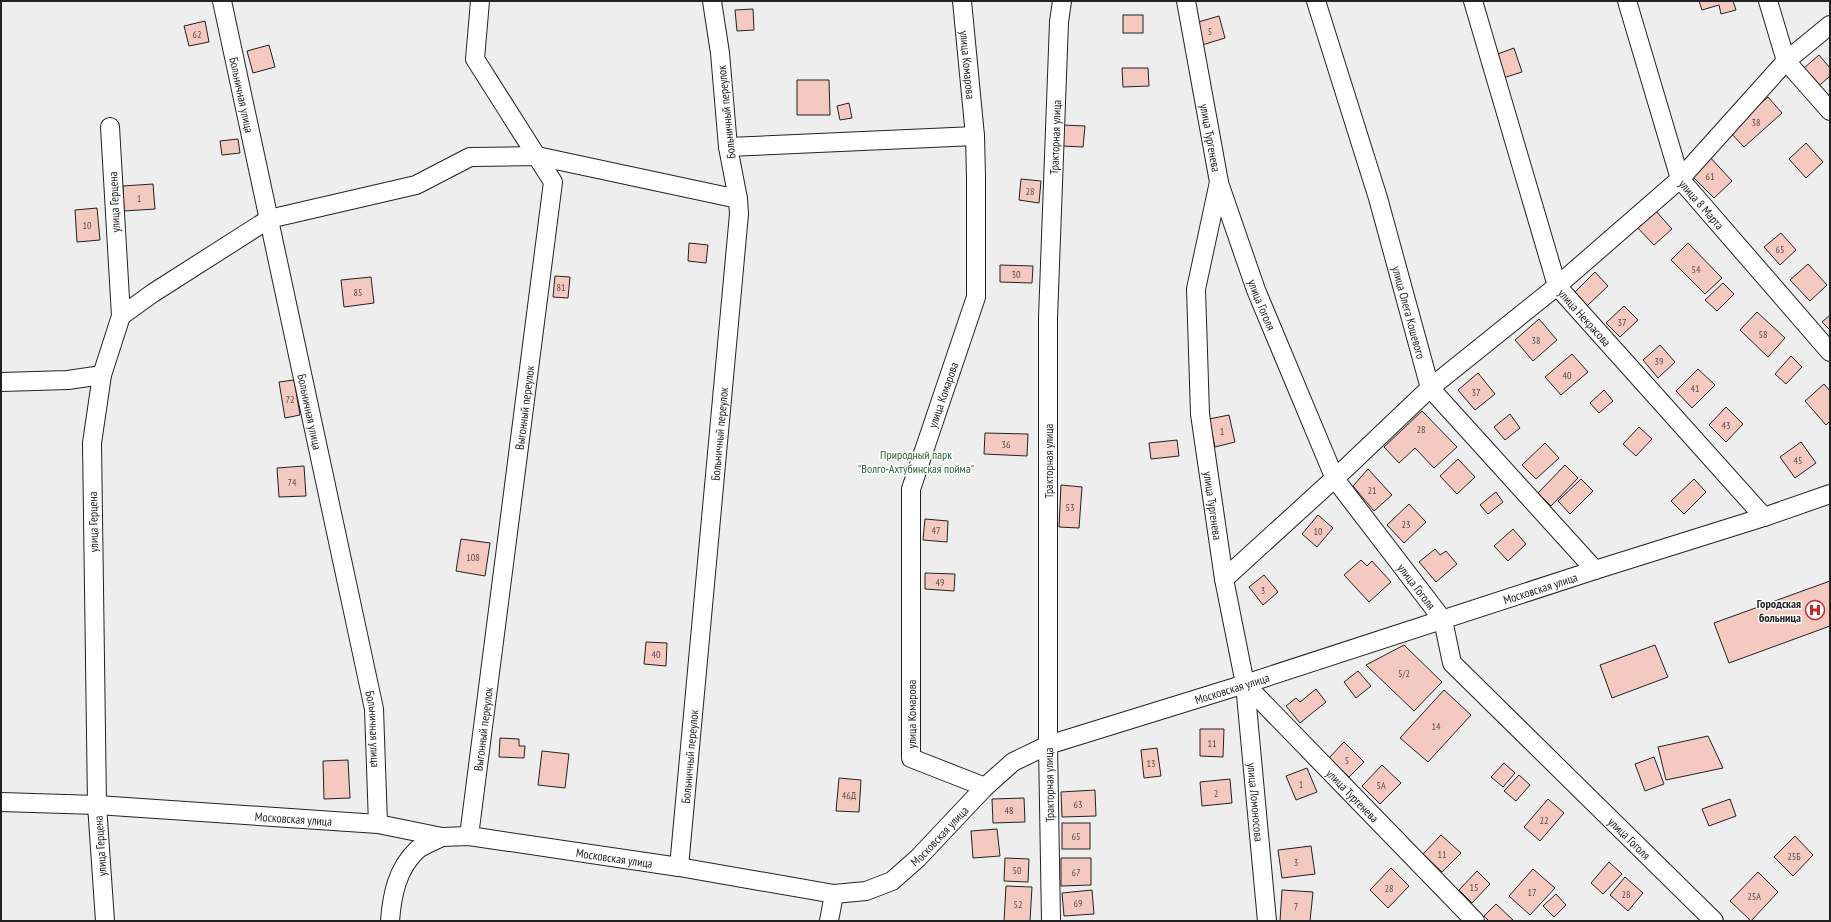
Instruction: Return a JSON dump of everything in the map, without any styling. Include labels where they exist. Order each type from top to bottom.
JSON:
[{"type":"street","name":"Больничная улица","points":[[222,1],[374,709],[378,824]]},
{"type":"street","name":"Выгонный переулок","points":[[469,836],[553,182],[475,58],[480,1]]},
{"type":"street","name":"Больничный переулок","points":[[679,867],[739,214],[738,199],[728,147],[720,53],[712,1]]},
{"type":"street","name":"улица Комарова","points":[[962,1],[975,136],[976,297],[911,489],[911,758],[985,787]]},
{"type":"street","name":"Тракторная улица","points":[[1051,921],[1048,745],[1048,318],[1059,22],[1062,1]]},
{"type":"street","name":"улица Тургенева","points":[[1186,1],[1219,182],[1196,289],[1200,414],[1224,579],[1245,684],[1475,921]]},
{"type":"street","name":"улица Олега Кошевого","points":[[1316,1],[1378,198],[1430,388],[1595,570]]},
{"type":"street","name":"улица Некрасова","points":[[1473,1],[1557,286],[1764,517]]},
{"type":"street","name":"улица 8 Марта","points":[[1627,1],[1680,178],[1830,352]]},
{"type":"street","points":[[1768,1],[1786,62],[1830,111]]},
{"type":"street","points":[[1224,579],[1335,479],[1430,388],[1557,286],[1680,178],[1786,62],[1830,25]]},
{"type":"street","name":"улица Герцена","points":[[105,921],[97,805],[92,443],[102,375],[121,316],[110,127]]},
{"type":"street","points":[[728,147],[975,136]]},
{"type":"street","points":[[121,316],[153,293],[269,219],[416,185],[470,157],[537,156],[738,199]]},
{"type":"street","name":"улица Гоголя","points":[[1219,182],[1256,290],[1335,479],[1443,620],[1452,663],[1714,921]]},
{"type":"street","points":[[1,382],[68,380],[102,375]]},
{"type":"street","name":"Московская улица","points":[[1,802],[97,805],[378,824],[442,837],[469,836],[679,867],[834,894],[866,892],[892,880],[918,858],[985,787],[1013,762],[1048,745],[1245,684],[1595,570],[1764,517],[1830,494]]},
{"type":"street","name":"улица Ломоносова","points":[[1245,684],[1267,921]]},
{"type":"street","points":[[390,921],[392,897],[402,868],[418,849],[442,837]]},
{"type":"street","points":[[829,921],[834,894]]},
{"type":"green space","name":"Природный парк \"Волго-Ахтубинская пойма\"","points":[[1,1],[1830,1],[1830,921],[1,921]]},
{"type":"building","points":[[1699,1],[1733,1],[1736,10],[1721,14],[1719,5],[1702,10]]},
{"type":"building","points":[[753,9],[754,30],[737,31],[735,10]]},
{"type":"building","points":[[1123,15],[1143,15],[1143,33],[1123,33]]},
{"type":"building","points":[[1219,16],[1225,38],[1202,45],[1195,23]]},
{"type":"building","points":[[205,21],[209,42],[189,46],[184,26]]},
{"type":"building","points":[[269,45],[275,67],[253,73],[247,51]]},
{"type":"building","points":[[1514,48],[1522,72],[1503,78],[1495,55]]},
{"type":"building","points":[[1819,55],[1830,68],[1830,76],[1820,85],[1804,68]]},
{"type":"building","points":[[1122,68],[1148,68],[1149,86],[1123,87]]},
{"type":"building","points":[[797,80],[829,80],[830,115],[797,115]]},
{"type":"building","points":[[1768,97],[1782,113],[1744,147],[1729,131]]},
{"type":"building","points":[[849,103],[852,118],[840,120],[837,106]]},
{"type":"building","points":[[1063,125],[1085,126],[1083,147],[1061,146]]},
{"type":"building","points":[[238,139],[240,153],[222,155],[220,141]]},
{"type":"building","points":[[1806,143],[1823,162],[1806,178],[1789,159]]},
{"type":"building","points":[[1707,154],[1732,181],[1714,198],[1688,172]]},
{"type":"building","points":[[1021,179],[1041,181],[1039,203],[1019,200]]},
{"type":"building","points":[[153,184],[155,209],[124,211],[123,186]]},
{"type":"building","points":[[97,208],[100,240],[77,242],[75,210]]},
{"type":"building","points":[[1653,208],[1672,229],[1654,245],[1635,225]]},
{"type":"building","points":[[1781,233],[1796,250],[1780,265],[1764,247]]},
{"type":"building","points":[[689,243],[708,245],[706,263],[688,261]]},
{"type":"building","points":[[1688,243],[1722,278],[1705,294],[1671,260]]},
{"type":"building","points":[[1808,264],[1827,285],[1810,301],[1790,280]]},
{"type":"building","points":[[1000,265],[1033,266],[1032,283],[1000,282]]},
{"type":"building","points":[[1595,272],[1608,286],[1587,306],[1574,293]]},
{"type":"building","points":[[555,276],[570,277],[568,298],[553,297]]},
{"type":"building","points":[[371,277],[374,303],[344,307],[341,280]]},
{"type":"building","points":[[1723,283],[1734,294],[1717,311],[1705,300]]},
{"type":"building","points":[[1624,306],[1638,320],[1620,337],[1606,323]]},
{"type":"building","points":[[1757,312],[1785,338],[1768,357],[1740,330]]},
{"type":"building","points":[[1830,315],[1830,330],[1822,322]]},
{"type":"building","points":[[1539,319],[1557,340],[1533,361],[1515,340]]},
{"type":"building","points":[[1660,345],[1675,362],[1658,378],[1643,360]]},
{"type":"building","points":[[1572,354],[1588,372],[1561,395],[1545,377]]},
{"type":"building","points":[[1791,356],[1802,367],[1786,384],[1775,374]]},
{"type":"building","points":[[1698,369],[1715,385],[1692,408],[1676,391]]},
{"type":"building","points":[[1478,373],[1495,394],[1475,410],[1458,390]]},
{"type":"building","points":[[294,380],[300,415],[285,418],[279,382]]},
{"type":"building","points":[[1824,384],[1830,391],[1830,421],[1826,425],[1805,401]]},
{"type":"building","points":[[1604,390],[1613,401],[1599,413],[1590,403]]},
{"type":"building","points":[[1726,407],[1743,424],[1726,442],[1709,425]]},
{"type":"building","points":[[1422,411],[1457,447],[1434,468],[1415,448],[1399,463],[1384,447]]},
{"type":"building","points":[[1510,414],[1520,428],[1505,440],[1494,427]]},
{"type":"building","points":[[1229,415],[1235,442],[1215,447],[1209,419]]},
{"type":"building","points":[[1639,427],[1652,439],[1636,456],[1623,444]]},
{"type":"building","points":[[985,433],[1028,434],[1027,456],[984,454]]},
{"type":"building","points":[[1177,440],[1179,456],[1151,459],[1149,443]]},
{"type":"building","points":[[1801,442],[1816,463],[1795,478],[1780,457]]},
{"type":"building","points":[[1545,443],[1559,458],[1536,479],[1522,465]]},
{"type":"building","points":[[1458,459],[1475,477],[1457,494],[1440,476]]},
{"type":"building","points":[[1565,465],[1578,478],[1551,506],[1538,493]]},
{"type":"building","points":[[304,466],[306,496],[279,497],[277,468]]},
{"type":"building","points":[[1368,469],[1392,495],[1374,511],[1353,486]]},
{"type":"building","points":[[1581,479],[1593,491],[1570,514],[1558,501]]},
{"type":"building","points":[[1694,479],[1706,492],[1684,514],[1671,501]]},
{"type":"building","points":[[1061,485],[1082,487],[1079,528],[1059,527]]},
{"type":"building","points":[[1496,492],[1503,502],[1488,514],[1480,505]]},
{"type":"building","points":[[1409,504],[1426,522],[1404,543],[1387,525]]},
{"type":"building","points":[[1318,515],[1333,528],[1317,547],[1302,534]]},
{"type":"building","points":[[925,519],[948,521],[947,542],[923,540]]},
{"type":"building","points":[[1513,529],[1526,544],[1508,561],[1494,546]]},
{"type":"building","points":[[461,539],[490,543],[485,576],[456,571]]},
{"type":"building","points":[[1435,549],[1440,555],[1446,551],[1457,564],[1436,582],[1419,562]]},
{"type":"building","points":[[1361,560],[1367,566],[1372,561],[1391,582],[1369,602],[1344,575]]},
{"type":"building","points":[[925,573],[955,574],[954,591],[925,589]]},
{"type":"building","points":[[1264,575],[1278,592],[1263,605],[1249,587]]},
{"type":"building","points":[[1830,581],[1830,626],[1729,663],[1714,623]]},
{"type":"building","points":[[646,642],[667,643],[666,666],[644,664]]},
{"type":"building","points":[[1404,645],[1442,682],[1414,711],[1366,665]]},
{"type":"building","points":[[1655,645],[1668,677],[1612,698],[1600,665]]},
{"type":"building","points":[[1358,671],[1371,686],[1356,698],[1344,682]]},
{"type":"building","points":[[1316,689],[1326,702],[1300,723],[1286,706],[1296,698],[1300,702]]},
{"type":"building","points":[[1444,690],[1471,715],[1428,762],[1400,738]]},
{"type":"building","points":[[1200,729],[1224,729],[1223,757],[1200,756]]},
{"type":"building","points":[[1708,736],[1723,768],[1666,780],[1658,747]]},
{"type":"building","points":[[500,738],[519,739],[519,746],[525,746],[524,758],[499,757]]},
{"type":"building","points":[[1344,742],[1364,762],[1349,777],[1329,758]]},
{"type":"building","points":[[1157,748],[1161,776],[1144,778],[1141,750]]},
{"type":"building","points":[[542,751],[569,754],[565,788],[538,785]]},
{"type":"building","points":[[1654,757],[1664,784],[1645,791],[1635,764]]},
{"type":"building","points":[[348,760],[350,798],[324,799],[323,761]]},
{"type":"building","points":[[1504,763],[1515,773],[1503,787],[1491,777]]},
{"type":"building","points":[[1382,765],[1401,783],[1380,804],[1362,786]]},
{"type":"building","points":[[1307,768],[1317,792],[1296,800],[1286,776]]},
{"type":"building","points":[[1519,775],[1530,785],[1516,801],[1504,791]]},
{"type":"building","points":[[839,778],[861,780],[859,812],[836,811]]},
{"type":"building","points":[[1230,779],[1232,803],[1202,806],[1200,782]]},
{"type":"building","points":[[1095,790],[1096,816],[1062,817],[1061,792]]},
{"type":"building","points":[[1024,798],[1025,822],[993,823],[992,799]]},
{"type":"building","points":[[1548,799],[1564,813],[1540,841],[1524,827]]},
{"type":"building","points":[[1730,799],[1736,816],[1709,826],[1702,809]]},
{"type":"building","points":[[1062,823],[1090,823],[1090,849],[1062,849]]},
{"type":"building","points":[[997,829],[1000,856],[973,858],[971,831]]},
{"type":"building","points":[[1441,835],[1461,853],[1442,872],[1423,854]]},
{"type":"building","points":[[1795,836],[1813,855],[1793,876],[1774,857]]},
{"type":"building","points":[[1311,846],[1315,874],[1282,878],[1278,850]]},
{"type":"building","points":[[1005,858],[1029,859],[1028,882],[1004,881]]},
{"type":"building","points":[[1061,858],[1091,858],[1091,885],[1061,886]]},
{"type":"building","points":[[1609,862],[1622,874],[1603,894],[1591,883]]},
{"type":"building","points":[[1391,868],[1409,886],[1388,908],[1370,890]]},
{"type":"building","points":[[1533,869],[1555,888],[1530,915],[1509,896]]},
{"type":"building","points":[[1477,871],[1490,884],[1472,903],[1459,890]]},
{"type":"building","points":[[1758,872],[1778,892],[1751,921],[1730,901]]},
{"type":"building","points":[[1625,877],[1643,893],[1628,911],[1610,895]]},
{"type":"building","points":[[1006,886],[1032,887],[1030,921],[1004,921]]},
{"type":"building","points":[[1092,890],[1094,914],[1064,916],[1062,893]]},
{"type":"building","points":[[1282,890],[1313,892],[1310,921],[1280,921]]},
{"type":"building","points":[[1556,894],[1566,905],[1554,917],[1543,906]]},
{"type":"building","points":[[1496,904],[1514,921],[1489,921],[1484,916]]},
{"type":"place","name":"Городская больница","points":[[1815,610]]}]
